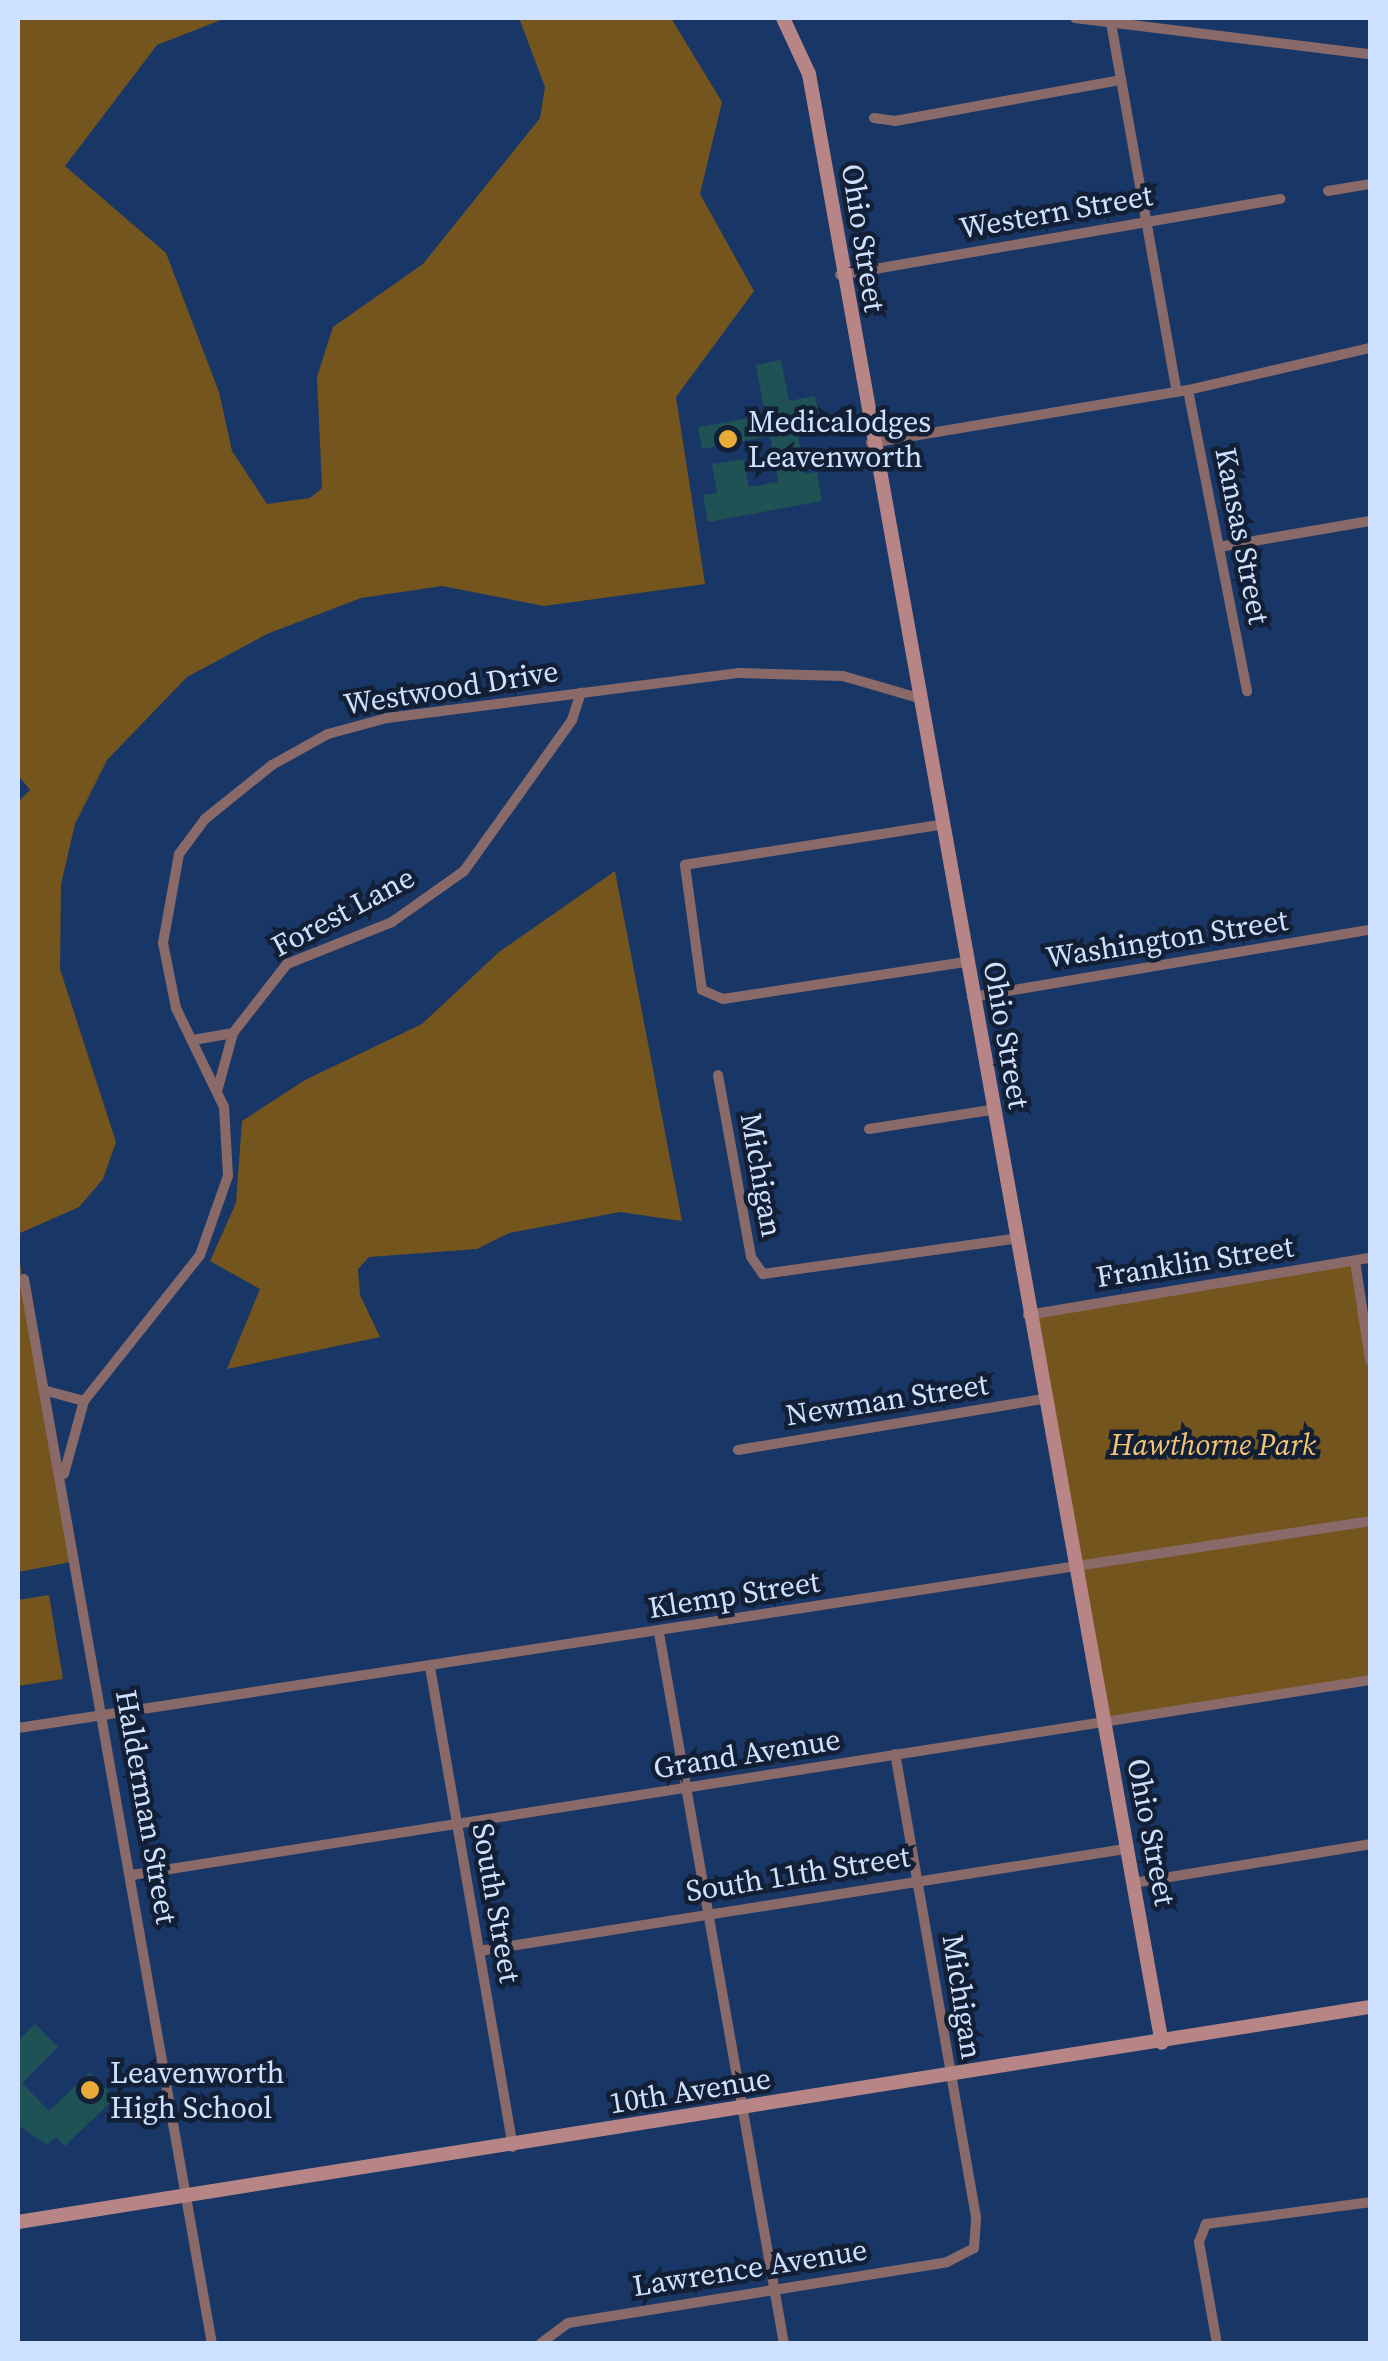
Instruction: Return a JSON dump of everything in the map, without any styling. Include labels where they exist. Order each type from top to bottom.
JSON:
[{"type":"street","name":"Ohio Street","points":[[783,18],[795,37],[808,74],[915,697],[1162,2043]]},
{"type":"street","points":[[1075,18],[1370,54]]},
{"type":"street","name":"Kansas Street","points":[[1111,24],[1146,222],[1247,691]]},
{"type":"street","points":[[874,118],[895,121],[1121,80]]},
{"type":"street","points":[[1328,191],[1370,184]]},
{"type":"street","name":"Western Street","points":[[840,275],[1280,199]]},
{"type":"street","points":[[870,443],[1182,392],[1370,348]]},
{"type":"street","points":[[1219,547],[1370,521]]},
{"type":"street","name":"Westwood Drive","points":[[64,1474],[84,1402],[200,1255],[218,1217],[229,1130],[218,1089],[168,981],[163,943],[180,854],[205,819],[272,764],[328,734],[387,718],[581,692],[800,672],[915,697]]},
{"type":"street","name":"Forest Lane","points":[[218,1089],[233,1033],[287,964],[392,922],[464,871],[572,720],[581,692]]},
{"type":"street","points":[[939,825],[685,865],[702,990],[723,999],[965,962]]},
{"type":"street","name":"Washington Street","points":[[972,997],[1370,930]]},
{"type":"street","points":[[193,1040],[233,1033]]},
{"type":"street","name":"Michigan","points":[[718,1075],[751,1257],[768,1276],[1014,1239]]},
{"type":"street","points":[[869,1129],[991,1110]]},
{"type":"street","name":"Franklin Street","points":[[1028,1315],[1370,1258]]},
{"type":"street","points":[[1355,1261],[1370,1354]]},
{"type":"street","name":"Halderman Street","points":[[24,1280],[64,1474],[212,2344]]},
{"type":"street","points":[[47,1391],[84,1402]]},
{"type":"street","name":"Newman Street","points":[[738,1450],[1044,1399]]},
{"type":"street","name":"Klemp Street","points":[[105,1714],[659,1633],[1370,1521]]},
{"type":"street","points":[[659,1633],[784,2344]]},
{"type":"street","name":"South Street","points":[[430,1667],[514,2148]]},
{"type":"street","name":"Grand Avenue","points":[[132,1875],[1370,1680]]},
{"type":"street","points":[[18,1728],[105,1714]]},
{"type":"street","name":"Michigan","points":[[895,1754],[950,2076],[974,2248]]},
{"type":"street","points":[[1133,1883],[1370,1844]]},
{"type":"street","name":"South 11th Street","points":[[480,1951],[1125,1849]]},
{"type":"street","name":"10th Avenue","points":[[18,2222],[514,2148],[1370,2007]]},
{"type":"street","points":[[1217,2344],[1200,2232],[1216,2220],[1370,2202]]},
{"type":"street","name":"Lawrence Avenue","points":[[540,2344],[568,2322],[947,2262],[974,2248]]},
{"type":"green space","points":[[18,18],[226,18],[157,45],[65,166],[166,253],[219,392],[232,451],[267,504],[310,498],[322,488],[317,377],[333,327],[423,264],[540,118],[545,87],[519,18],[671,18],[722,102],[700,194],[754,291],[676,397],[705,584],[544,606],[442,586],[361,598],[267,634],[187,677],[107,760],[75,824],[61,884],[60,969],[116,1142],[103,1179],[79,1207],[18,1234],[18,802],[30,790],[18,775]]},
{"type":"green space","points":[[615,871],[682,1221],[620,1212],[509,1233],[477,1249],[369,1257],[358,1269],[360,1295],[380,1337],[227,1369],[260,1289],[210,1261],[236,1203],[242,1121],[305,1080],[422,1024],[499,952]]},
{"type":"green space","points":[[18,1254],[77,1561],[18,1572]]},
{"type":"green space","name":"Hawthorne Park","points":[[1355,1261],[1370,1360],[1370,1680],[1102,1721],[1028,1315]]},
{"type":"green space","points":[[49,1595],[63,1679],[18,1686],[18,1600]]},
{"type":"building","name":"Medicalodges Leavenworth","points":[[781,360],[789,401],[815,396],[821,426],[797,431],[805,474],[817,472],[822,501],[708,522],[703,495],[717,493],[712,464],[744,459],[749,487],[778,482],[770,436],[702,449],[698,427],[765,415],[756,365]]},
{"type":"building","name":"Leavenworth High School","points":[[35,2024],[58,2047],[22,2083],[49,2111],[90,2072],[115,2098],[65,2146],[56,2137],[47,2145],[18,2125],[18,2041]]},
{"type":"place","name":"Medicalodges Leavenworth","points":[[728,439]]},
{"type":"place","name":"Leavenworth High School","points":[[90,2090]]}]
